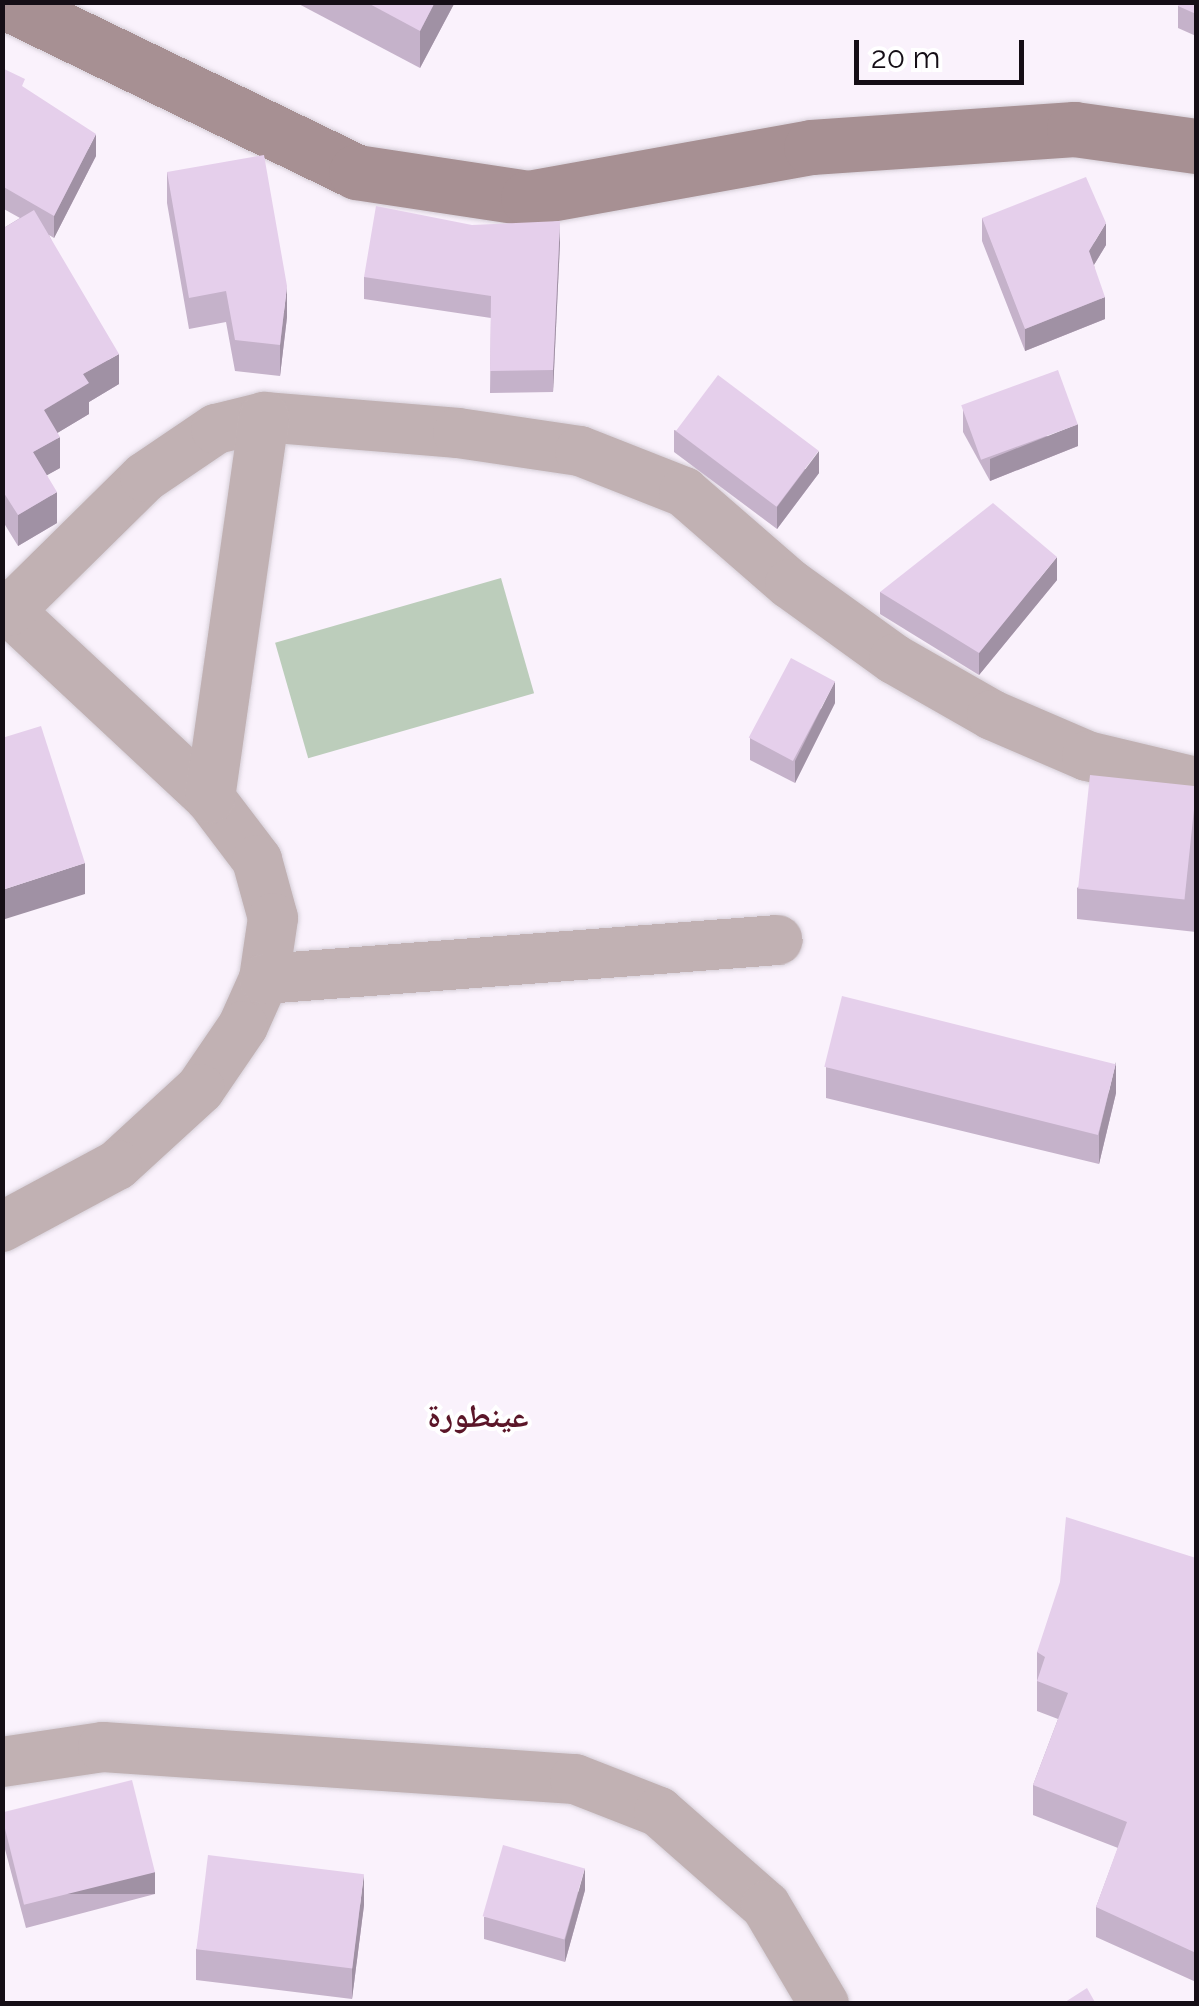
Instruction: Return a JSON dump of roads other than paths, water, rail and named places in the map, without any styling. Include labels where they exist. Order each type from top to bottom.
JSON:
[{"type":"main road","points":[[5,2],[356,172],[528,198],[811,147],[1074,129],[1196,146]]},
{"type":"street","points":[[210,798],[264,418]]},
{"type":"street","points":[[2,1228],[117,1165],[166,1125],[232,1042],[264,979],[272,918],[257,860],[210,798],[6,607],[145,477],[216,429],[264,418],[476,436],[580,451],[642,473],[684,492],[790,584],[894,660],[992,715],[1087,756],[1196,782]]},
{"type":"street","points":[[264,979],[778,940]]},
{"type":"street","points":[[5,1756],[103,1746],[575,1780],[658,1812],[766,1906],[824,2004]]},
{"type":"district","name":"عينطورة","points":[[478,1416]]}]
